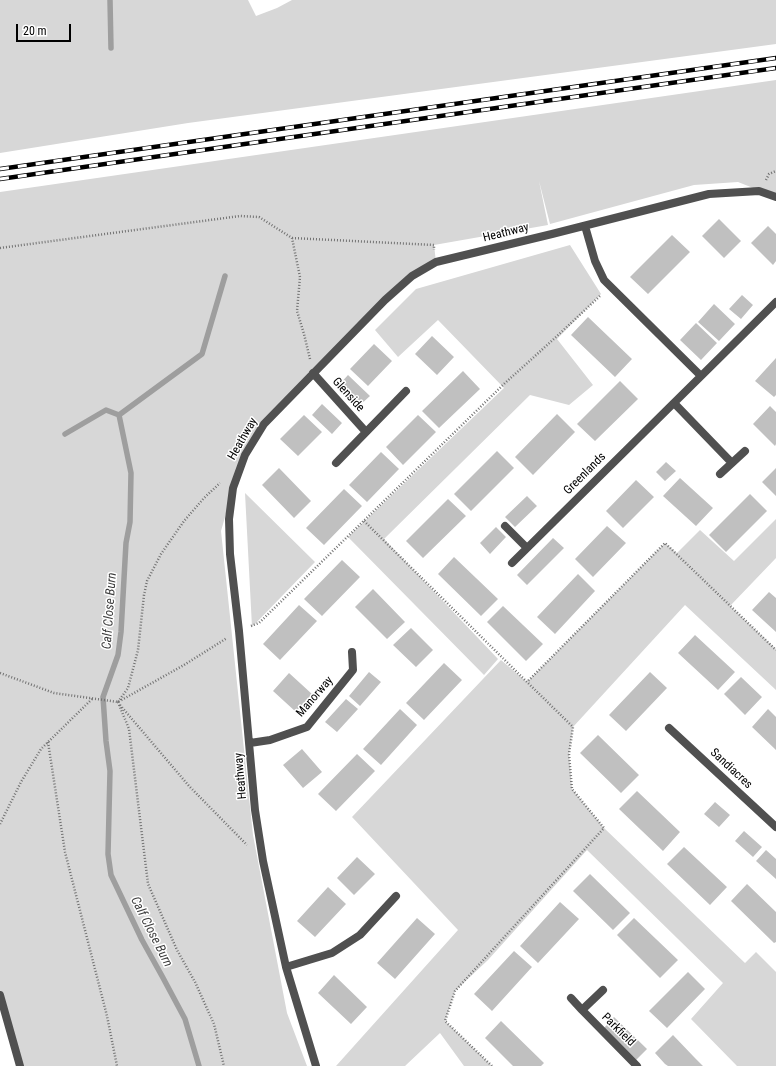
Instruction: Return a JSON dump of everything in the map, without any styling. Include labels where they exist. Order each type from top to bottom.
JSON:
[{"type":"street","name":"Heathway","points":[[316,1066],[286,967],[263,861],[255,810],[239,630],[230,554],[230,501],[238,472],[245,455],[264,424],[390,295],[412,276],[436,262],[709,194],[759,191],[776,197]]},
{"type":"street","points":[[585,226],[595,261],[604,280],[701,376]]},
{"type":"street","name":"Greenlands","points":[[512,563],[776,302]]},
{"type":"street","points":[[769,309],[776,315]]},
{"type":"street","name":"Glenside","points":[[313,373],[366,432]]},
{"type":"street","name":"Glenside","points":[[336,463],[406,391]]},
{"type":"street","points":[[674,402],[732,463]]},
{"type":"street","points":[[720,474],[745,451]]},
{"type":"street","points":[[505,526],[527,548]]},
{"type":"street","name":"Manorway","points":[[250,744],[270,740],[307,727],[353,670],[352,652]]},
{"type":"street","name":"Sandiacres","points":[[669,728],[776,827]]},
{"type":"street","points":[[286,967],[332,953],[360,935],[396,896]]},
{"type":"street","points":[[582,1010],[603,990]]},
{"type":"street","points":[[0,995],[20,1066]]},
{"type":"street","name":"Parkfield","points":[[571,998],[638,1066]]},
{"type":"path","points":[[0,248],[240,216],[259,217],[292,238],[434,244],[436,262]]},
{"type":"path","points":[[292,238],[300,277],[297,311],[313,373]]},
{"type":"path","points":[[0,673],[54,693],[118,702],[184,665],[239,630],[259,623],[505,383],[610,286]]},
{"type":"path","points":[[118,702],[128,688],[138,650],[147,581],[161,554],[184,521],[204,498],[224,480],[238,472]]},
{"type":"path","points":[[364,521],[573,727],[569,754],[572,789],[604,828],[455,991],[445,1021],[492,1066]]},
{"type":"path","points":[[527,682],[665,543],[776,650]]},
{"type":"path","points":[[0,824],[21,782],[41,749],[92,699]]},
{"type":"path","points":[[118,702],[189,786],[263,861]]},
{"type":"path","points":[[118,702],[129,730],[148,884],[177,950],[196,982],[214,1024],[224,1066]]},
{"type":"path","points":[[48,742],[66,852],[107,1016],[117,1066]]},
{"type":"shaded area","points":[[0,0],[248,0],[256,16],[277,8],[292,0],[776,0],[776,44],[188,123],[0,153]]},
{"type":"shaded area","points":[[776,80],[776,197],[738,182],[694,185],[550,224],[539,181],[548,225],[434,245],[436,262],[412,276],[264,424],[238,472],[221,531],[253,835],[287,1013],[307,1066],[20,1066],[0,995],[0,192]]},
{"type":"shaded area","points":[[570,245],[601,294],[557,339],[593,385],[569,405],[530,395],[384,539],[498,659],[484,675],[348,537],[504,388],[438,320],[398,357],[375,330],[416,289]]},
{"type":"shaded area","points":[[245,493],[315,562],[252,627]]},
{"type":"shaded area","points":[[776,519],[776,558],[730,606],[776,649],[776,690],[685,605],[573,727],[569,754],[572,789],[604,828],[745,963],[756,952],[776,972],[776,1066],[737,1066],[691,1019],[723,983],[587,850],[488,960],[455,991],[445,1021],[492,1066],[464,1066],[440,1033],[405,1066],[336,1066],[458,930],[352,817],[501,660],[527,682],[665,543],[677,553],[700,530],[734,561]]},
{"type":"building","points":[[719,219],[741,241],[724,258],[702,236]]},
{"type":"building","points":[[768,226],[776,234],[776,261],[773,265],[751,243]]},
{"type":"building","points":[[672,235],[690,252],[648,294],[630,277]]},
{"type":"building","points":[[742,295],[753,305],[741,319],[729,309]]},
{"type":"building","points":[[714,304],[735,324],[719,341],[698,322]]},
{"type":"building","points":[[588,317],[632,359],[615,377],[571,335]]},
{"type":"building","points":[[696,323],[717,343],[701,360],[680,340]]},
{"type":"building","points":[[432,336],[454,357],[437,375],[415,354]]},
{"type":"building","points":[[374,344],[392,361],[368,386],[350,369]]},
{"type":"building","points":[[776,358],[776,395],[774,397],[755,381]]},
{"type":"building","points":[[463,371],[480,389],[439,428],[422,411]]},
{"type":"building","points":[[348,375],[370,396],[359,406],[338,386]]},
{"type":"building","points":[[620,381],[638,399],[595,441],[577,424]]},
{"type":"building","points":[[322,404],[342,423],[332,434],[312,415]]},
{"type":"building","points":[[770,406],[776,412],[775,446],[753,424]]},
{"type":"building","points":[[557,414],[575,432],[533,475],[515,457]]},
{"type":"building","points":[[304,415],[322,432],[298,456],[280,439]]},
{"type":"building","points":[[418,415],[436,432],[403,465],[386,447]]},
{"type":"building","points":[[497,451],[514,468],[471,511],[454,494]]},
{"type":"building","points":[[381,452],[399,469],[367,502],[349,485]]},
{"type":"building","points":[[666,462],[676,471],[665,481],[656,472]]},
{"type":"building","points":[[279,468],[311,501],[294,518],[262,485]]},
{"type":"building","points":[[776,468],[776,496],[762,482]]},
{"type":"building","points":[[680,478],[713,508],[696,526],[663,496]]},
{"type":"building","points":[[636,480],[654,497],[623,528],[606,511]]},
{"type":"building","points":[[344,489],[362,506],[324,545],[306,528]]},
{"type":"building","points":[[750,494],[767,511],[726,552],[709,535]]},
{"type":"building","points":[[527,496],[537,506],[515,527],[505,517]]},
{"type":"building","points":[[448,499],[466,516],[423,558],[406,541]]},
{"type":"building","points":[[607,526],[626,543],[593,577],[575,559]]},
{"type":"building","points":[[496,527],[506,537],[490,554],[480,543]]},
{"type":"building","points":[[553,538],[564,548],[527,585],[517,575]]},
{"type":"building","points":[[454,557],[498,599],[481,616],[438,574]]},
{"type":"building","points":[[342,560],[360,577],[322,616],[304,599]]},
{"type":"building","points":[[578,574],[595,591],[555,634],[537,617]]},
{"type":"building","points":[[373,589],[405,622],[387,639],[355,607]]},
{"type":"building","points":[[769,592],[776,598],[776,632],[752,610]]},
{"type":"building","points":[[299,605],[317,621],[280,660],[263,644]]},
{"type":"building","points":[[503,606],[543,644],[526,661],[487,622]]},
{"type":"building","points":[[411,628],[433,650],[416,667],[393,645]]},
{"type":"building","points":[[695,635],[735,672],[718,690],[678,653]]},
{"type":"building","points":[[444,663],[462,680],[424,720],[406,703]]},
{"type":"building","points":[[369,672],[381,682],[360,706],[349,696]]},
{"type":"building","points":[[650,672],[667,688],[626,731],[609,715]]},
{"type":"building","points":[[289,673],[312,694],[296,712],[273,691]]},
{"type":"building","points":[[741,677],[762,697],[745,715],[724,694]]},
{"type":"building","points":[[346,699],[358,709],[337,732],[325,722]]},
{"type":"building","points":[[400,709],[417,725],[381,765],[363,749]]},
{"type":"building","points":[[768,709],[776,717],[776,750],[752,727]]},
{"type":"building","points":[[598,735],[639,775],[621,793],[580,753]]},
{"type":"building","points":[[302,749],[322,772],[303,788],[283,765]]},
{"type":"building","points":[[357,754],[375,771],[336,811],[318,794]]},
{"type":"building","points":[[637,791],[680,832],[663,851],[619,809]]},
{"type":"building","points":[[715,802],[730,815],[719,827],[704,814]]},
{"type":"building","points":[[744,831],[762,847],[753,857],[735,841]]},
{"type":"building","points":[[684,847],[727,887],[710,905],[667,864]]},
{"type":"building","points":[[766,850],[776,859],[776,879],[756,861]]},
{"type":"building","points":[[357,857],[375,874],[354,895],[337,878]]},
{"type":"building","points":[[590,874],[630,913],[613,930],[573,891]]},
{"type":"building","points":[[747,884],[776,912],[776,942],[774,943],[731,901]]},
{"type":"building","points":[[328,887],[346,904],[315,937],[297,921]]},
{"type":"building","points":[[560,902],[579,919],[538,963],[520,946]]},
{"type":"building","points":[[417,918],[435,934],[395,979],[377,963]]},
{"type":"building","points":[[634,918],[678,960],[660,978],[617,935]]},
{"type":"building","points":[[514,951],[532,967],[492,1011],[474,994]]},
{"type":"building","points":[[688,972],[705,989],[667,1028],[649,1011]]},
{"type":"building","points":[[334,975],[367,1007],[351,1024],[318,993]]},
{"type":"building","points":[[614,1017],[647,1049],[636,1060],[604,1028]]},
{"type":"building","points":[[501,1021],[544,1063],[541,1066],[513,1066],[485,1038]]},
{"type":"building","points":[[673,1035],[703,1066],[668,1066],[665,1064],[655,1053]]},
{"type":"waterway","name":"Calf Close Burn","points":[[110,0],[111,48]]},
{"type":"waterway","name":"Calf Close Burn","points":[[199,1066],[185,1019],[142,940],[111,875],[108,854],[110,771],[103,697],[118,655],[121,632],[126,543],[130,522],[131,473],[119,415],[202,354],[225,276]]},
{"type":"waterway","points":[[65,434],[106,410],[119,415]]},
{"type":"railway","points":[[0,169],[776,58]]},
{"type":"railway","points":[[0,179],[776,68]]}]
